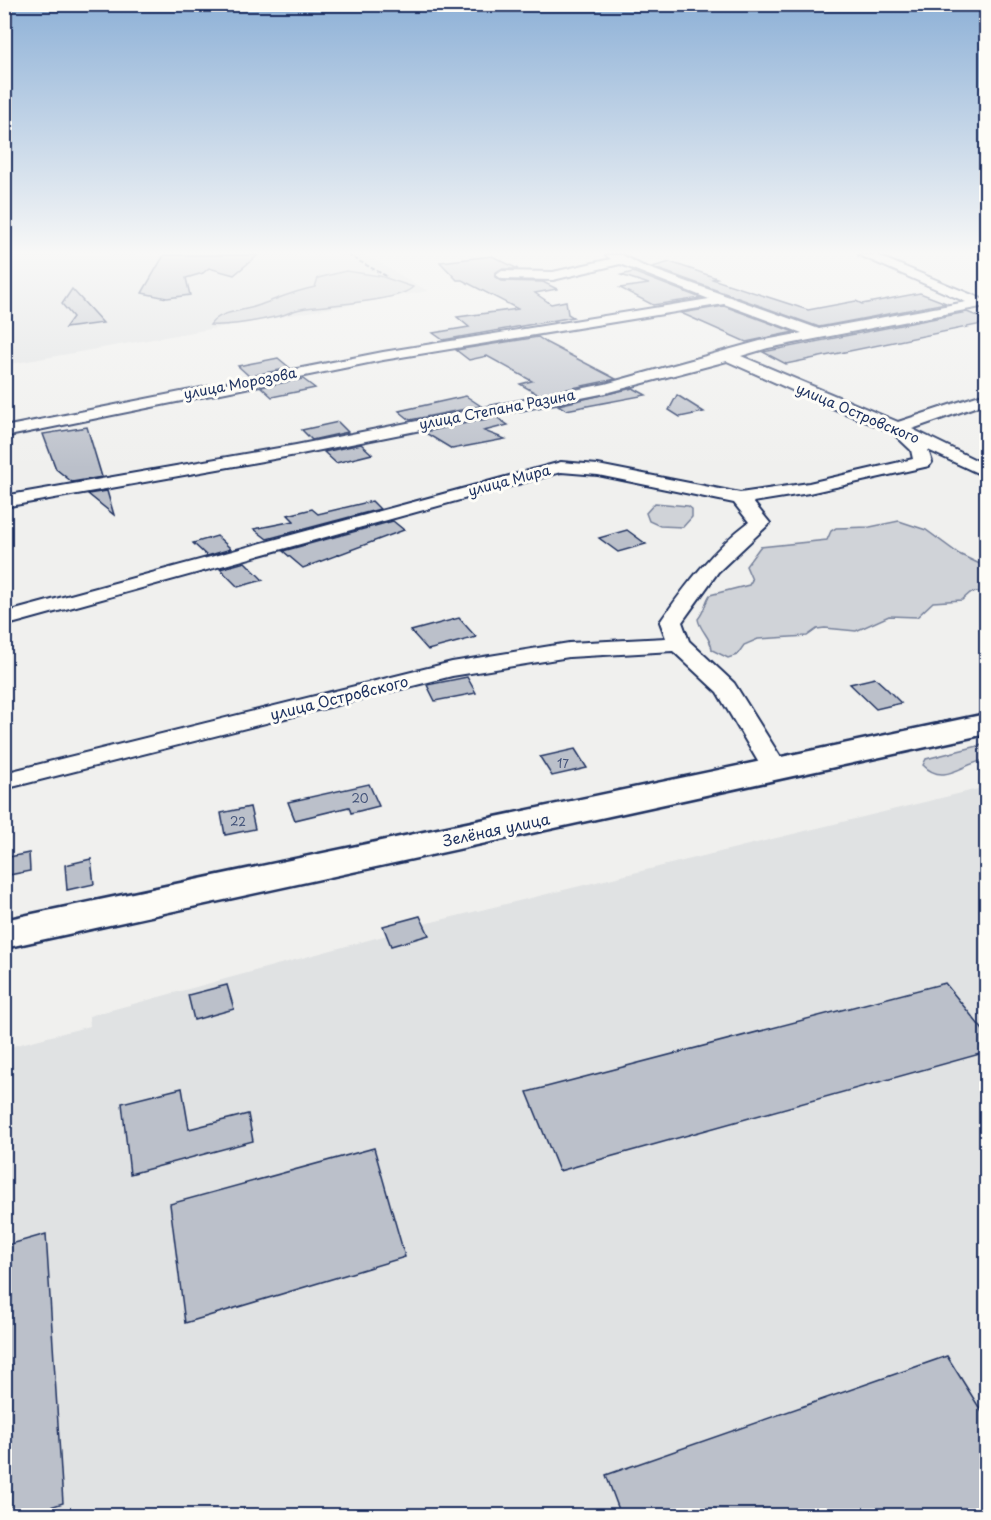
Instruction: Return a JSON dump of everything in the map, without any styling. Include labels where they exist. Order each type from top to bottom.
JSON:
[{"type":"street","name":"улица Морозова","points":[[4,432],[383,356],[567,326]]},
{"type":"street","points":[[798,326],[817,333]]},
{"type":"street","name":"улица Степана Разина","points":[[4,502],[342,441],[606,387],[728,356],[765,344],[856,326]]},
{"type":"street","name":"улица Островского","points":[[728,356],[843,407],[898,428],[987,472]]},
{"type":"street","points":[[924,462],[919,448],[898,428],[987,398]]},
{"type":"street","name":"улица Мира","points":[[4,620],[561,467],[598,470],[740,499],[809,488],[939,457],[961,459]]},
{"type":"street","points":[[775,769],[726,688],[679,644],[671,622],[699,580],[732,543],[809,488]]},
{"type":"street","points":[[740,499],[760,522]]},
{"type":"street","name":"улица Островского","points":[[4,781],[452,669],[568,650],[679,644]]},
{"type":"street","name":"Зелёная улица","points":[[4,934],[987,724]]},
{"type":"shaded area","points":[[5,326],[228,326],[5,365]]},
{"type":"shaded area","points":[[655,503],[688,506],[692,509],[692,517],[683,527],[660,526],[649,521],[646,513]]},
{"type":"shaded area","points":[[899,521],[926,530],[959,554],[986,567],[986,591],[970,593],[962,600],[933,602],[917,617],[889,616],[856,631],[825,628],[817,629],[807,636],[758,639],[744,645],[737,655],[728,658],[712,650],[710,641],[698,619],[710,595],[749,585],[752,580],[746,566],[760,547],[827,540],[831,531],[836,528],[870,527]]},
{"type":"shaded area","points":[[986,744],[986,760],[954,772],[939,774],[923,765],[926,759]]},
{"type":"shaded area","points":[[978,789],[986,798],[986,1515],[5,1516],[5,1048],[90,1026],[89,1016],[387,935],[391,945],[428,935],[424,924]]},
{"type":"building","points":[[523,326],[443,340],[433,333],[469,327]]},
{"type":"building","points":[[710,326],[778,326],[794,332],[746,342]]},
{"type":"building","points":[[896,326],[973,326],[786,364],[763,352]]},
{"type":"building","points":[[538,337],[616,379],[539,395],[520,384],[532,381],[487,356],[469,360],[456,350]]},
{"type":"building","points":[[278,358],[290,368],[249,376],[238,366]]},
{"type":"building","points":[[303,379],[315,388],[272,397],[261,387]]},
{"type":"building","points":[[633,388],[646,395],[566,410],[558,405]]},
{"type":"building","points":[[677,395],[704,412],[680,417],[669,410]]},
{"type":"building","points":[[466,396],[481,406],[410,420],[399,411]]},
{"type":"building","points":[[496,417],[508,425],[484,431],[505,439],[452,449],[424,432]]},
{"type":"building","points":[[338,422],[348,432],[312,440],[302,430]]},
{"type":"building","points":[[87,427],[102,477],[72,482],[56,469],[43,434]]},
{"type":"building","points":[[361,444],[372,454],[336,463],[324,452]]},
{"type":"building","points":[[107,491],[114,515],[88,494]]},
{"type":"building","points":[[372,501],[380,509],[267,539],[254,529],[294,521],[288,515],[312,509],[318,514]]},
{"type":"building","points":[[393,521],[404,530],[303,568],[283,551]]},
{"type":"building","points":[[627,530],[646,544],[618,552],[599,538]]},
{"type":"building","points":[[217,536],[231,549],[207,556],[193,543]]},
{"type":"building","points":[[245,562],[263,580],[238,587],[220,569]]},
{"type":"building","points":[[459,618],[476,637],[428,650],[411,631]]},
{"type":"building","points":[[467,677],[476,693],[435,701],[427,685]]},
{"type":"building","points":[[875,678],[901,703],[876,709],[850,684]]},
{"type":"building","points":[[575,749],[587,768],[552,776],[540,757]]},
{"type":"building","points":[[369,784],[379,806],[351,813],[349,807],[295,820],[288,802]]},
{"type":"building","points":[[250,807],[255,829],[225,835],[221,813]]},
{"type":"building","points":[[29,853],[30,871],[4,876],[4,858]]},
{"type":"building","points":[[91,859],[94,884],[67,890],[65,865]]},
{"type":"building","points":[[420,916],[429,935],[391,946],[383,926]]},
{"type":"building","points":[[945,983],[987,1035],[987,1052],[559,1171],[527,1092]]},
{"type":"building","points":[[227,985],[234,1009],[194,1020],[188,995]]},
{"type":"building","points":[[182,1088],[189,1129],[248,1114],[253,1141],[130,1174],[122,1103]]},
{"type":"building","points":[[374,1148],[405,1257],[185,1323],[170,1204]]},
{"type":"building","points":[[46,1234],[63,1503],[26,1515],[4,1515],[4,1246]]},
{"type":"building","points":[[947,1356],[987,1420],[987,1515],[621,1515],[606,1475]]}]
